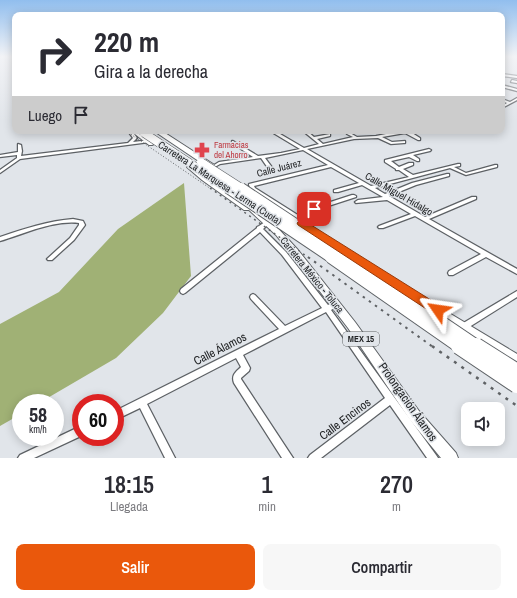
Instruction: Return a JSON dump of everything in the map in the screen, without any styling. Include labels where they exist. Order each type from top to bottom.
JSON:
[{"type":"highway","name":"Carretera La Marquesa - Lerma (Cuota)","points":[[146,134],[286,226],[390,300],[517,385]]},
{"type":"highway","points":[[162,134],[215,168]]},
{"type":"highway","name":"Carretera México - Toluca","points":[[150,136],[190,167]]},
{"type":"highway","name":"Carretera La Marquesa - Lerma (Cuota)","points":[[150,136],[250,193],[428,314],[517,372]]},
{"type":"main road","points":[[190,167],[204,179],[247,208]]},
{"type":"main road","name":"Carretera México - Toluca","points":[[190,167],[237,197],[263,225],[303,261],[331,306],[439,445],[451,458]]},
{"type":"main road","points":[[215,168],[266,200]]},
{"type":"main road","points":[[215,168],[303,222],[517,360]]},
{"type":"street","points":[[512,80],[517,82]]},
{"type":"street","points":[[505,87],[517,90]]},
{"type":"street","points":[[505,106],[517,99]]},
{"type":"street","points":[[505,101],[510,103]]},
{"type":"street","points":[[130,143],[135,138],[132,134]]},
{"type":"street","name":"Calle Miguel Hidalgo","points":[[277,134],[517,272]]},
{"type":"street","points":[[309,134],[322,145]]},
{"type":"street","points":[[350,134],[357,138]]},
{"type":"street","points":[[215,168],[219,164],[305,150],[357,138],[389,134]]},
{"type":"street","points":[[411,134],[419,139]]},
{"type":"street","points":[[314,138],[329,135]]},
{"type":"street","points":[[0,156],[63,153],[130,143],[150,136]]},
{"type":"street","points":[[378,136],[392,143],[404,142]]},
{"type":"street","points":[[233,142],[260,158],[272,170]]},
{"type":"street","points":[[0,172],[19,156],[19,145]]},
{"type":"street","points":[[411,176],[386,161],[429,150]]},
{"type":"street","points":[[409,155],[418,160]]},
{"type":"street","points":[[398,169],[411,164]]},
{"type":"street","name":"Calle Juárez","points":[[303,222],[253,189],[251,185],[332,165]]},
{"type":"street","points":[[370,188],[411,176],[458,165]]},
{"type":"street","points":[[450,167],[466,174],[495,166]]},
{"type":"street","points":[[358,202],[386,197],[414,184],[447,175]]},
{"type":"street","points":[[336,191],[363,184]]},
{"type":"street","points":[[303,222],[312,216],[311,211],[314,209],[354,196]]},
{"type":"street","points":[[425,219],[474,198]]},
{"type":"street","points":[[381,228],[415,214]]},
{"type":"street","points":[[0,240],[47,226],[81,222],[82,225],[75,235],[50,259]]},
{"type":"street","points":[[183,292],[263,225]]},
{"type":"street","points":[[451,273],[486,254]]},
{"type":"street","points":[[463,326],[517,294]]},
{"type":"street","points":[[253,297],[284,330]]},
{"type":"street","name":"Calle Álamos","points":[[124,412],[331,306]]},
{"type":"street","name":"Prolongación Álamos","points":[[331,306],[390,400],[433,458]]},
{"type":"street","points":[[238,354],[246,368],[237,376],[237,380],[288,458]]},
{"type":"street","name":"Calle Encinos","points":[[313,458],[390,400]]},
{"type":"street","points":[[142,403],[170,458]]},
{"type":"street","points":[[23,458],[72,435]]},
{"type":"green space","points":[[184,183],[191,276],[163,313],[116,358],[54,394],[12,394],[12,419],[0,426],[0,324],[59,292],[118,229]]},
{"type":"railway","points":[[130,134],[211,189]]},
{"type":"railway","points":[[210,188],[309,258]]},
{"type":"railway","points":[[308,257],[433,347]]},
{"type":"railway","points":[[432,346],[517,406]]},
{"type":"place","name":"Farmacias del Ahorro","points":[[202,150]]},
{"type":"route","points":[[314,209],[311,211],[312,216],[301,223],[438,310]]}]
